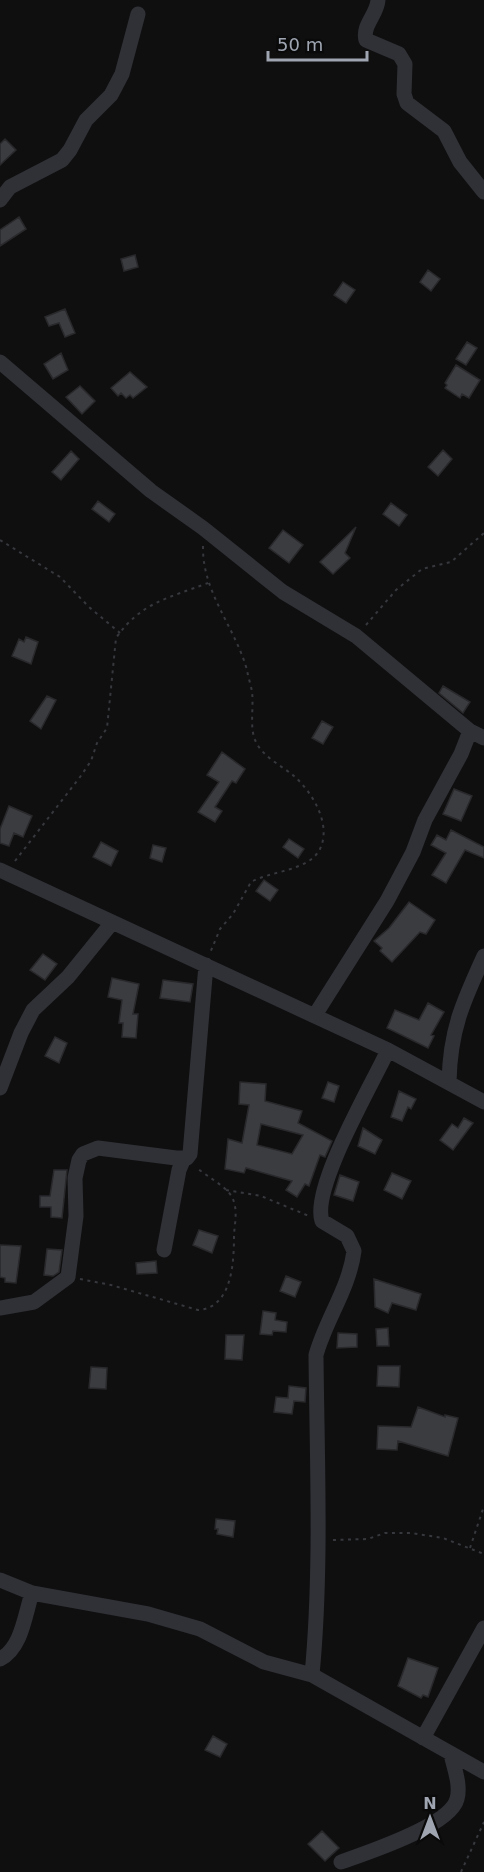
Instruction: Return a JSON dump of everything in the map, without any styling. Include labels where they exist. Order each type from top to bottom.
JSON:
[{"type":"street","points":[[378,0],[366,28],[366,40],[395,51],[404,61],[406,103],[444,131],[460,162],[484,192]]},
{"type":"street","points":[[0,200],[10,188],[62,160],[86,120],[111,95],[122,74],[138,14]]},
{"type":"street","points":[[0,362],[151,490],[284,592],[356,636],[477,735],[461,754],[425,820],[413,852],[387,901],[315,1015]]},
{"type":"street","points":[[3,872],[111,924],[315,1015],[388,1050],[484,1102]]},
{"type":"street","points":[[0,1088],[21,1033],[33,1010],[68,977],[111,924]]},
{"type":"street","points":[[449,1082],[449,1058],[456,1022],[484,956]]},
{"type":"street","points":[[164,1250],[179,1170],[192,1149],[205,965]]},
{"type":"street","points":[[312,1675],[316,1635],[318,1541],[316,1355],[322,1334],[342,1296],[354,1251],[347,1236],[322,1221],[320,1197],[332,1164],[388,1050]]},
{"type":"street","points":[[0,1308],[34,1302],[68,1277],[76,1216],[75,1178],[79,1160],[83,1154],[99,1148],[186,1158]]},
{"type":"street","points":[[0,1581],[32,1593],[175,1620],[200,1629],[264,1662],[312,1675],[484,1772]]},
{"type":"street","points":[[0,1659],[12,1650],[17,1642],[32,1593]]},
{"type":"street","points":[[423,1738],[483,1634]]},
{"type":"street","points":[[341,1862],[386,1845],[447,1814],[457,1801],[458,1789],[451,1754]]},
{"type":"path","points":[[203,528],[203,558],[208,584],[244,659],[252,690],[255,741],[263,752],[296,778],[320,813],[324,827],[321,848],[316,854],[303,863],[251,882],[237,909],[220,929],[205,965]]},
{"type":"path","points":[[356,636],[396,590],[422,569],[451,562],[484,533]]},
{"type":"path","points":[[0,540],[60,577],[89,608],[120,633]]},
{"type":"path","points":[[3,872],[80,777],[91,761],[96,743],[108,728],[116,638],[135,614],[159,601],[208,584]]},
{"type":"path","points":[[186,1158],[226,1190],[261,1196],[322,1221]]},
{"type":"path","points":[[68,1277],[111,1285],[198,1310],[209,1309],[217,1304],[231,1276],[236,1217],[235,1205],[226,1190]]},
{"type":"path","points":[[470,1548],[484,1506]]},
{"type":"path","points":[[318,1541],[368,1539],[385,1533],[411,1533],[443,1538],[484,1554]]},
{"type":"path","points":[[461,1872],[484,1822]]},
{"type":"building","points":[[5,139],[16,150],[0,165],[0,144]]},
{"type":"building","points":[[19,217],[26,229],[0,246],[0,230]]},
{"type":"building","points":[[135,255],[138,267],[124,271],[121,259]]},
{"type":"building","points":[[428,270],[440,279],[431,291],[420,282]]},
{"type":"building","points":[[343,282],[355,290],[346,303],[334,295]]},
{"type":"building","points":[[65,309],[75,333],[65,337],[59,323],[49,326],[45,317]]},
{"type":"building","points":[[467,342],[477,348],[466,365],[456,359]]},
{"type":"building","points":[[61,353],[68,370],[53,379],[44,364]]},
{"type":"building","points":[[456,365],[480,380],[469,398],[462,394],[460,398],[445,388],[447,385],[445,383]]},
{"type":"building","points":[[130,372],[147,387],[133,398],[130,395],[126,398],[121,393],[118,396],[111,388]]},
{"type":"building","points":[[80,386],[95,401],[82,414],[66,397]]},
{"type":"building","points":[[443,450],[452,459],[438,476],[428,467]]},
{"type":"building","points":[[71,451],[79,459],[61,480],[52,472]]},
{"type":"building","points":[[98,501],[115,514],[109,522],[92,509]]},
{"type":"building","points":[[391,503],[407,515],[399,526],[383,514]]},
{"type":"building","points":[[356,527],[345,553],[350,558],[333,574],[320,562]]},
{"type":"building","points":[[283,530],[303,545],[289,563],[269,548]]},
{"type":"building","points":[[26,637],[38,642],[31,664],[12,656],[19,639],[24,642]]},
{"type":"building","points":[[443,686],[470,702],[463,713],[439,693]]},
{"type":"building","points":[[47,696],[56,700],[41,729],[30,721]]},
{"type":"building","points":[[322,721],[333,727],[323,744],[312,738]]},
{"type":"building","points":[[222,752],[245,769],[236,783],[232,781],[215,807],[222,811],[215,822],[198,812],[219,782],[207,775]]},
{"type":"building","points":[[454,789],[472,796],[461,821],[443,814]]},
{"type":"building","points":[[9,806],[32,816],[23,837],[14,833],[9,846],[0,843],[0,829]]},
{"type":"building","points":[[451,830],[484,847],[484,858],[465,850],[446,883],[432,875],[446,853],[431,845],[437,835],[446,840]]},
{"type":"building","points":[[289,839],[304,849],[298,858],[283,847]]},
{"type":"building","points":[[101,842],[118,851],[111,866],[93,857]]},
{"type":"building","points":[[153,845],[166,848],[162,862],[150,858]]},
{"type":"building","points":[[264,880],[278,890],[270,901],[256,891]]},
{"type":"building","points":[[409,902],[435,920],[426,934],[420,932],[392,962],[380,951],[382,948],[374,941],[389,928]]},
{"type":"building","points":[[43,954],[57,964],[45,980],[30,970]]},
{"type":"building","points":[[112,978],[139,984],[133,1014],[138,1014],[136,1038],[122,1037],[123,1023],[119,1023],[122,1000],[108,997]]},
{"type":"building","points":[[163,980],[193,984],[190,1002],[160,998]]},
{"type":"building","points":[[428,1003],[444,1012],[431,1035],[434,1036],[428,1048],[387,1028],[395,1010],[419,1020]]},
{"type":"building","points":[[55,1037],[67,1043],[59,1063],[45,1056]]},
{"type":"building","points":[[240,1082],[266,1084],[265,1101],[302,1111],[298,1123],[332,1141],[325,1157],[320,1155],[309,1186],[305,1184],[297,1197],[286,1190],[292,1181],[246,1168],[244,1173],[225,1169],[228,1139],[242,1143],[249,1105],[239,1104]],"holes":[[[261,1124],[303,1135],[292,1154],[257,1145]]]},
{"type":"building","points":[[328,1082],[339,1086],[334,1102],[322,1098]]},
{"type":"building","points":[[399,1091],[416,1099],[411,1109],[408,1107],[402,1121],[391,1117]]},
{"type":"building","points":[[464,1118],[473,1123],[453,1150],[440,1140],[452,1124],[458,1128]]},
{"type":"building","points":[[363,1128],[382,1140],[375,1154],[358,1146]]},
{"type":"building","points":[[54,1170],[67,1170],[62,1218],[51,1217],[51,1207],[40,1207],[40,1196],[50,1196]]},
{"type":"building","points":[[392,1173],[411,1181],[402,1199],[384,1190]]},
{"type":"building","points":[[340,1175],[359,1182],[353,1201],[334,1195]]},
{"type":"building","points":[[199,1230],[218,1236],[212,1253],[193,1245]]},
{"type":"building","points":[[0,1245],[21,1246],[16,1283],[5,1282],[5,1278],[0,1277]]},
{"type":"building","points":[[47,1249],[62,1250],[59,1272],[53,1276],[44,1275]]},
{"type":"building","points":[[156,1261],[157,1273],[137,1274],[136,1263]]},
{"type":"building","points":[[286,1276],[301,1282],[295,1297],[280,1291]]},
{"type":"building","points":[[374,1279],[421,1294],[416,1310],[392,1303],[388,1313],[375,1307]]},
{"type":"building","points":[[263,1311],[276,1313],[275,1320],[287,1322],[286,1332],[273,1331],[272,1335],[260,1334]]},
{"type":"building","points":[[388,1328],[389,1346],[377,1346],[376,1329]]},
{"type":"building","points":[[338,1333],[357,1334],[357,1347],[337,1348]]},
{"type":"building","points":[[226,1335],[244,1335],[242,1360],[225,1359]]},
{"type":"building","points":[[378,1366],[400,1366],[399,1387],[377,1386]]},
{"type":"building","points":[[91,1367],[107,1368],[106,1389],[89,1388]]},
{"type":"building","points":[[289,1386],[306,1388],[305,1402],[294,1401],[292,1414],[274,1412],[276,1397],[288,1398]]},
{"type":"building","points":[[418,1407],[445,1417],[445,1415],[458,1418],[448,1456],[398,1441],[397,1450],[377,1449],[378,1426],[411,1427]]},
{"type":"building","points":[[216,1519],[235,1521],[233,1537],[217,1534]]},
{"type":"building","points":[[408,1658],[438,1668],[428,1697],[423,1695],[421,1698],[398,1686]]},
{"type":"building","points":[[213,1736],[227,1744],[220,1757],[205,1750]]},
{"type":"building","points":[[322,1831],[339,1848],[325,1861],[308,1844]]}]
